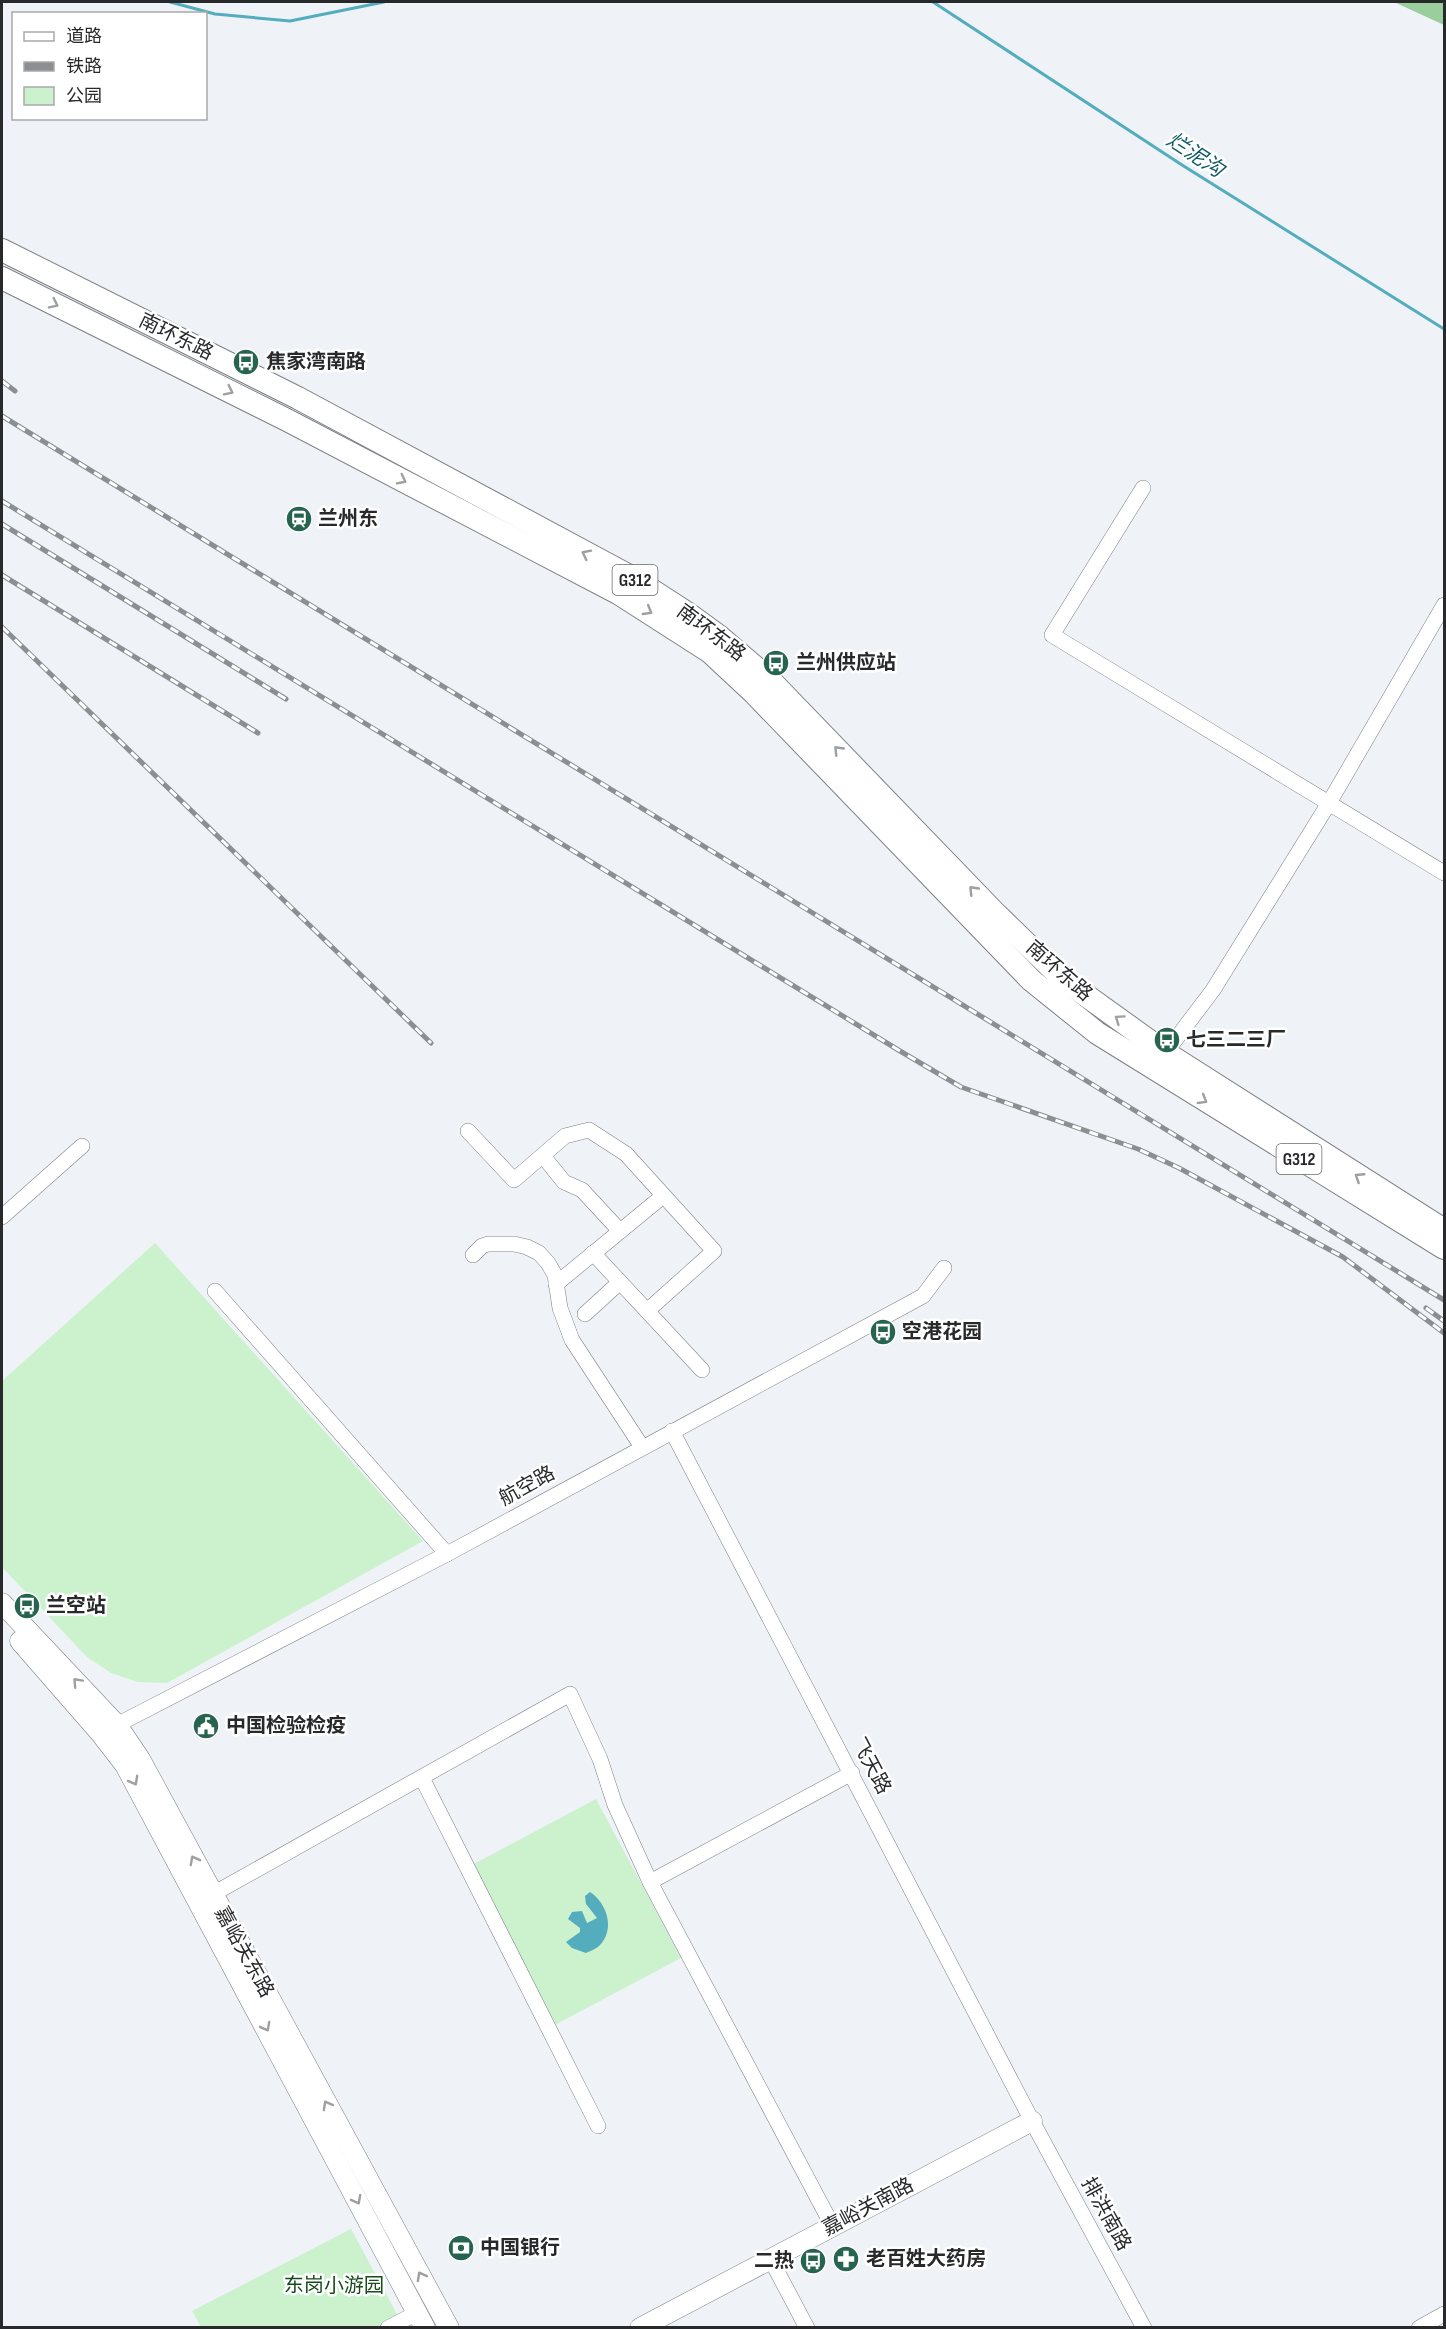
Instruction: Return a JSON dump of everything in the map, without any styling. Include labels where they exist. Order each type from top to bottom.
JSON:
[{"type":"highway","name":"南环东路","points":[[2,250],[298,398],[633,578],[720,637],[769,679],[994,912],[1063,980],[1160,1061],[1444,1248]]},
{"type":"highway","name":"南环东路","points":[[2,278],[287,420],[608,587],[671,626],[710,652],[754,693],[1031,980],[1097,1034],[1160,1061],[1444,1230]]},
{"type":"highway","points":[[287,420],[298,398]]},
{"type":"main road","name":"嘉峪关东路","points":[[2,1603],[109,1729],[125,1765],[421,2320]]},
{"type":"main road","name":"嘉峪关东路","points":[[2,1622],[140,1758],[448,2328]]},
{"type":"main road","name":"嘉峪关南路","points":[[640,2328],[1032,2121]]},
{"type":"street","points":[[1143,488],[1052,635],[1444,873]]},
{"type":"street","points":[[1160,1061],[1213,990],[1329,803],[1444,605]]},
{"type":"street","points":[[468,1131],[514,1180],[565,1136],[589,1130],[626,1154],[714,1251],[647,1311]]},
{"type":"street","points":[[2,1217],[82,1146]]},
{"type":"street","points":[[543,1156],[564,1182],[582,1190],[620,1232]]},
{"type":"street","points":[[556,1284],[663,1196]]},
{"type":"street","points":[[473,1255],[482,1246],[488,1244],[514,1244],[539,1253],[548,1263],[556,1284],[560,1308],[572,1340],[642,1447]]},
{"type":"street","points":[[593,1253],[702,1370]]},
{"type":"street","name":"航空路","points":[[109,1729],[447,1554],[923,1296],[944,1268]]},
{"type":"street","points":[[585,1314],[620,1282]]},
{"type":"street","points":[[215,1291],[447,1554]]},
{"type":"street","name":"飞天路","points":[[672,1431],[1032,2121]]},
{"type":"street","points":[[213,1894],[570,1694],[600,1758],[615,1805],[650,1882],[832,2225]]},
{"type":"street","points":[[650,1882],[852,1773]]},
{"type":"street","points":[[422,1778],[598,2126]]},
{"type":"street","name":"排洪南路","points":[[1032,2121],[1144,2328]]},
{"type":"street","points":[[770,2258],[807,2328]]},
{"type":"street","points":[[1419,2328],[1444,2314]]},
{"type":"street","points":[[388,2328],[421,2320]]},
{"type":"green space","points":[[1394,2],[1444,2],[1444,25]]},
{"type":"green space","points":[[155,1243],[423,1541],[167,1683],[138,1682],[111,1673],[87,1657],[2,1567],[2,1381]]},
{"type":"green space","points":[[596,1799],[681,1958],[551,2027],[466,1868]]},
{"type":"green space","name":"东岗小游园","points":[[351,2229],[404,2327],[201,2327],[192,2311]]},
{"type":"water","points":[[590,1892],[605,1910],[608,1925],[604,1940],[598,1947],[586,1953],[572,1948],[566,1942],[580,1932],[580,1928],[568,1919],[572,1912],[582,1911],[587,1923],[597,1918],[586,1904],[585,1896]]},
{"type":"waterway","name":"烂泥沟","points":[[170,2],[215,14],[290,21],[384,2]]},
{"type":"waterway","name":"烂泥沟","points":[[933,2],[1182,165],[1444,329]]},
{"type":"railway","points":[[2,381],[15,391]]},
{"type":"railway","points":[[2,416],[1444,1300]]},
{"type":"railway","points":[[2,501],[961,1087],[1138,1149],[1179,1168],[1343,1257],[1444,1333]]},
{"type":"railway","points":[[2,524],[286,699]]},
{"type":"railway","points":[[2,575],[258,733]]},
{"type":"railway","points":[[2,627],[431,1043]]},
{"type":"railway","points":[[1426,1308],[1444,1321]]},
{"type":"place","name":"焦家湾南路","points":[[246,362]]},
{"type":"place","name":"兰州东","points":[[299,519]]},
{"type":"place","name":"兰州供应站","points":[[776,663]]},
{"type":"place","name":"七三二三厂","points":[[1167,1040]]},
{"type":"place","name":"空港花园","points":[[883,1332]]},
{"type":"place","name":"兰空站","points":[[27,1606]]},
{"type":"place","name":"中国检验检疫","points":[[206,1726]]},
{"type":"place","name":"中国银行","points":[[461,2248]]},
{"type":"place","name":"老百姓大药房","points":[[846,2259]]},
{"type":"place","name":"二热","points":[[813,2261]]}]
